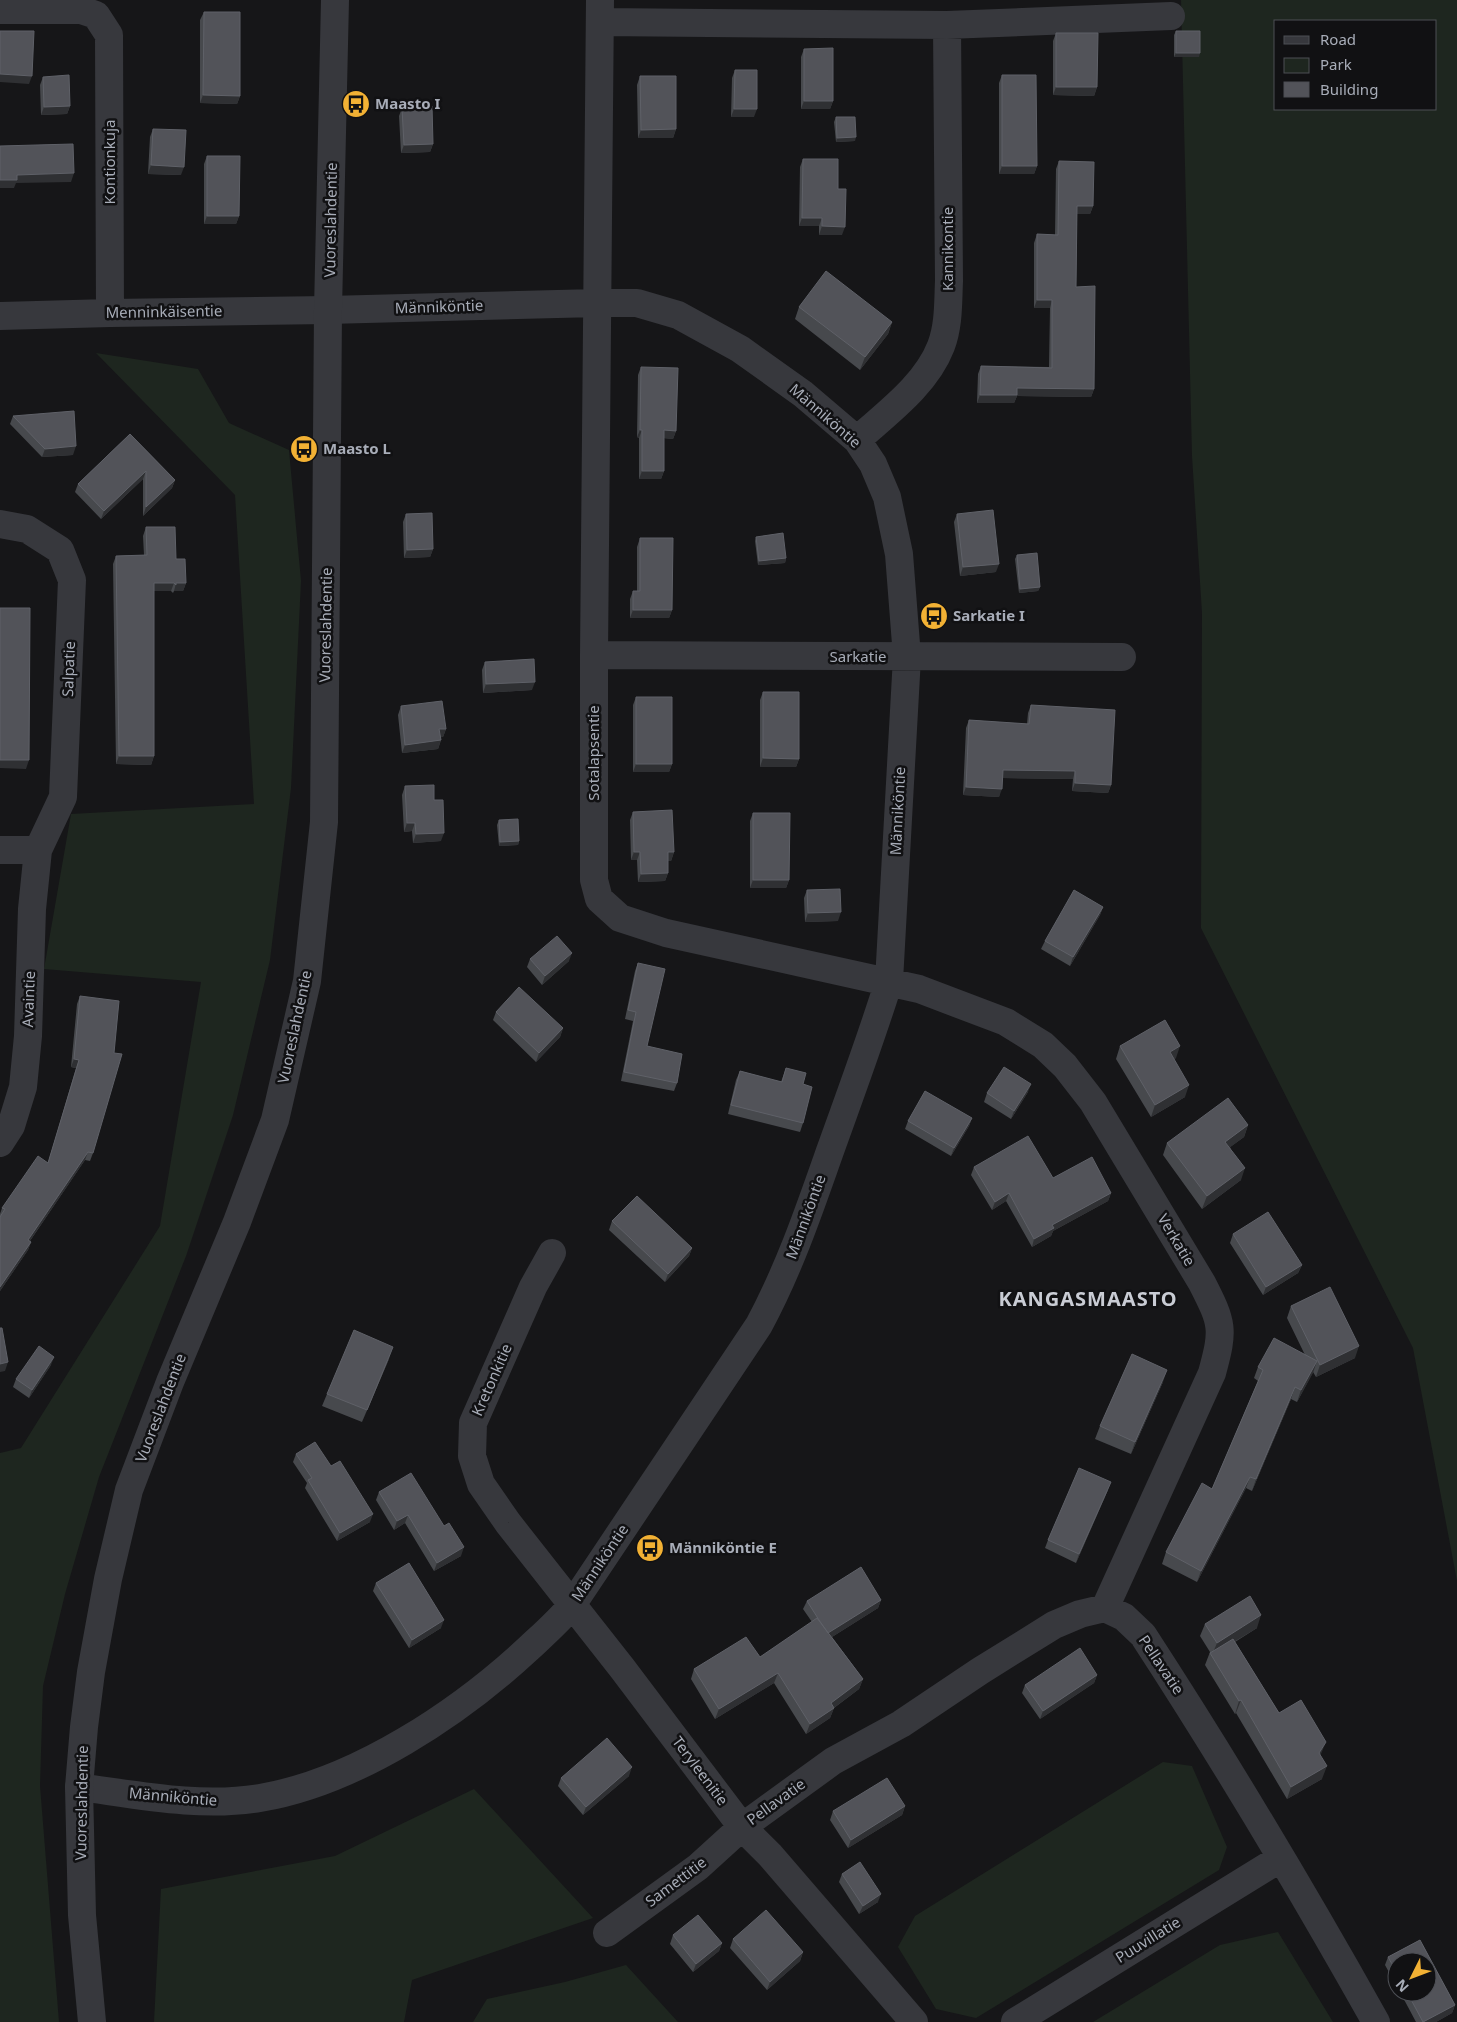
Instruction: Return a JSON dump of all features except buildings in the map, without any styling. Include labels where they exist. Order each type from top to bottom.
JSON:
[{"type":"street","name":"Vuoreslahdentie","points":[[92,2022],[82,1914],[79,1787],[84,1727],[108,1579],[129,1490],[170,1382],[237,1222],[276,1120],[307,981],[324,822],[328,310],[335,0]]},
{"type":"street","name":"Kontionkuja","points":[[0,10],[80,10],[96,15],[109,35],[110,313]]},
{"type":"street","points":[[600,11],[947,25],[1171,16]]},
{"type":"street","name":"Sotalapsentie","points":[[600,11],[594,656],[594,880],[599,899],[620,918],[666,933],[889,982]]},
{"type":"street","name":"Kannikontie","points":[[857,440],[916,385],[930,367],[941,345],[947,320],[949,281],[947,25]]},
{"type":"street","name":"Männiköntie","points":[[79,1787],[212,1802],[260,1798],[308,1786],[356,1767],[404,1741],[468,1699],[503,1672],[561,1619],[748,1341],[778,1290],[799,1239],[889,982],[907,657],[899,554],[887,497],[873,464],[857,440],[803,394],[740,349],[678,315],[637,303],[328,310]]},
{"type":"street","name":"Menninkäisentie","points":[[0,316],[328,310]]},
{"type":"street","name":"Salpatie","points":[[0,524],[27,529],[60,550],[72,580],[63,797],[38,850]]},
{"type":"street","name":"Sarkatie","points":[[594,656],[907,657],[940,655],[1122,657]]},
{"type":"street","points":[[0,850],[38,850]]},
{"type":"street","name":"Avaintie","points":[[0,1143],[11,1126],[23,1087],[28,1036],[32,909],[38,850]]},
{"type":"street","name":"Verkatie","points":[[889,982],[919,989],[1006,1022],[1043,1045],[1065,1066],[1093,1102],[1202,1283],[1216,1312],[1221,1330],[1212,1373],[1105,1608]]},
{"type":"street","name":"Kretonkitie","points":[[552,1253],[533,1287],[473,1423],[472,1456],[481,1484],[508,1523],[572,1605]]},
{"type":"street","name":"Teryleenitie","points":[[572,1605],[742,1827],[770,1855],[914,2022]]},
{"type":"street","name":"Pellavatie","points":[[742,1827],[833,1761],[902,1724],[980,1671],[1054,1625],[1080,1614],[1105,1608],[1124,1617],[1142,1635],[1234,1779],[1301,1890],[1376,2022]]},
{"type":"street","name":"Samettitie","points":[[608,1933],[698,1867],[742,1827]]},
{"type":"street","name":"Puuvillatie","points":[[1015,2022],[1281,1858]]},
{"type":"green space","points":[[1181,0],[1457,0],[1457,1581],[1413,1348],[1201,928],[1202,613],[1192,456]]},
{"type":"green space","points":[[96,353],[198,369],[229,423],[289,450],[301,581],[291,788],[270,960],[233,1115],[186,1256],[99,1477],[65,1594],[43,1686],[40,1786],[59,2022],[0,2022],[0,1453],[21,1448],[160,1226],[201,982],[44,969],[71,814],[254,804],[235,495]]},
{"type":"green space","points":[[1163,1762],[1192,1766],[1227,1847],[1219,1870],[976,2018],[936,2009],[898,1947],[915,1916]]},
{"type":"green space","points":[[474,1789],[593,1918],[412,1980],[404,2022],[154,2022],[161,1889],[335,1856]]},
{"type":"green space","points":[[1278,1932],[1333,2022],[1093,2022],[1220,1945]]},
{"type":"green space","points":[[626,1965],[678,2022],[473,2022],[487,1999],[565,1982]]},
{"type":"place","name":"Maasto I","points":[[356,104]]},
{"type":"place","name":"Maasto L","points":[[304,449]]},
{"type":"place","name":"Sarkatie I","points":[[934,616]]},
{"type":"place","name":"Männiköntie E","points":[[650,1548]]},
{"type":"district","name":"KANGASMAASTO","points":[[1088,1299]]}]
